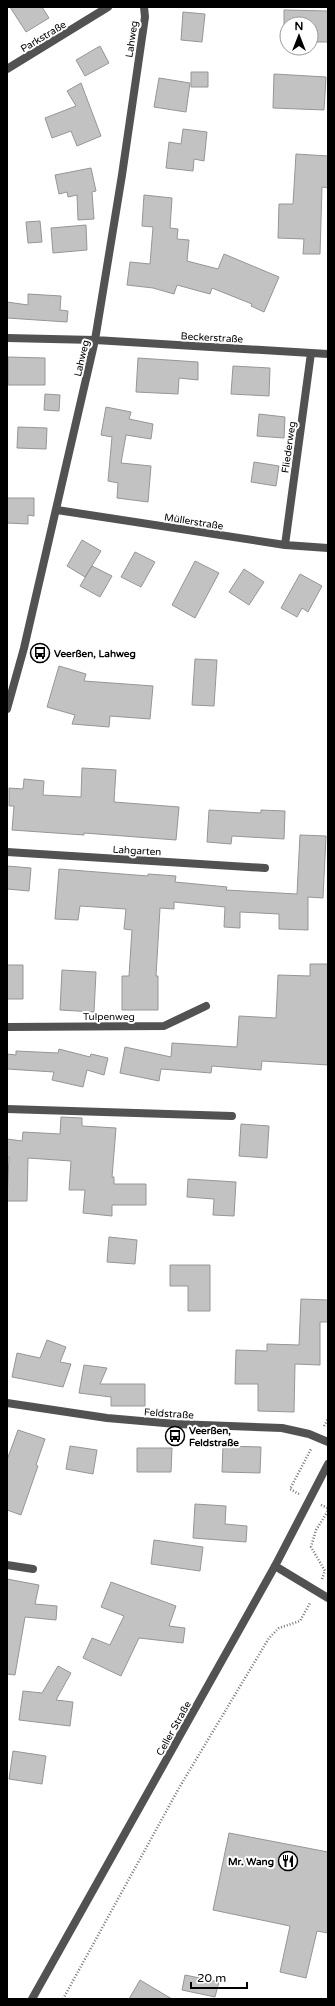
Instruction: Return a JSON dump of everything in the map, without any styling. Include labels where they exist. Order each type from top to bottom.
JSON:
[{"type":"street","name":"Parkstraße","points":[[7,69],[108,7]]},
{"type":"street","name":"Lahweg","points":[[7,709],[24,648],[57,510],[95,340],[124,167],[145,17],[144,7]]},
{"type":"street","name":"Beckerstraße","points":[[7,338],[95,340],[328,354]]},
{"type":"street","name":"Fliederweg","points":[[285,545],[311,353]]},
{"type":"street","name":"Müllerstraße","points":[[57,510],[285,545],[328,548]]},
{"type":"street","name":"Lahgarten","points":[[7,852],[265,868]]},
{"type":"street","name":"Tulpenweg","points":[[7,1027],[164,1026],[206,1006]]},
{"type":"street","points":[[7,1109],[232,1116]]},
{"type":"street","name":"Feldstraße","points":[[7,1403],[107,1418],[176,1424],[282,1428],[309,1434],[328,1442]]},
{"type":"street","name":"Celler Straße","points":[[32,1999],[275,1566],[328,1464]]},
{"type":"street","points":[[7,1564],[33,1569]]},
{"type":"street","points":[[275,1566],[328,1598]]},
{"type":"path","points":[[290,1490],[328,1419]]},
{"type":"path","points":[[63,1999],[179,1788],[269,1638],[280,1628],[300,1621],[316,1592],[325,1571],[311,1547],[316,1530],[328,1511]]},
{"type":"building","points":[[10,7],[42,7],[49,18],[26,32]]},
{"type":"building","points":[[284,10],[328,11],[328,42],[319,42],[319,16],[284,16]]},
{"type":"building","points":[[183,12],[205,14],[202,42],[181,40]]},
{"type":"building","points":[[100,46],[109,63],[85,76],[76,60]]},
{"type":"building","points":[[191,72],[208,72],[208,87],[191,87]]},
{"type":"building","points":[[274,74],[326,77],[324,110],[273,108]]},
{"type":"building","points":[[159,78],[190,83],[186,112],[154,107]]},
{"type":"building","points":[[81,83],[101,136],[77,146],[71,131],[52,138],[45,118],[76,106],[67,91]]},
{"type":"building","points":[[183,129],[207,132],[204,161],[194,159],[193,171],[166,168],[169,142],[181,144]]},
{"type":"building","points":[[296,154],[328,156],[328,188],[322,187],[320,254],[303,254],[304,239],[278,238],[279,204],[293,204]]},
{"type":"building","points":[[91,168],[96,191],[92,192],[94,219],[78,220],[77,195],[68,197],[67,192],[59,194],[55,175]]},
{"type":"building","points":[[144,195],[172,198],[170,228],[178,229],[177,239],[189,240],[187,261],[218,269],[224,254],[279,277],[264,312],[251,306],[252,304],[212,288],[210,294],[177,285],[174,294],[153,288],[127,285],[130,262],[150,264],[153,227],[142,226]]},
{"type":"building","points":[[40,221],[42,242],[28,243],[26,222]]},
{"type":"building","points":[[86,225],[87,250],[53,253],[51,228]]},
{"type":"building","points":[[28,294],[61,296],[60,310],[68,311],[67,322],[7,318],[7,302],[28,305]]},
{"type":"building","points":[[8,357],[45,358],[45,385],[8,385]]},
{"type":"building","points":[[138,358],[198,362],[198,380],[179,378],[178,394],[136,392]]},
{"type":"building","points":[[233,366],[270,368],[269,396],[231,394]]},
{"type":"building","points":[[45,394],[60,395],[59,411],[44,410]]},
{"type":"building","points":[[106,407],[131,412],[129,419],[153,424],[151,439],[126,435],[121,463],[151,466],[148,502],[117,498],[118,483],[108,481],[112,437],[101,435]]},
{"type":"building","points":[[259,414],[285,417],[284,438],[257,436]]},
{"type":"building","points":[[18,427],[47,428],[46,449],[17,448]]},
{"type":"building","points":[[254,462],[279,466],[276,486],[251,482]]},
{"type":"building","points":[[7,498],[34,498],[34,516],[28,515],[28,524],[7,523]]},
{"type":"building","points":[[82,540],[101,551],[85,577],[67,566]]},
{"type":"building","points":[[135,552],[155,562],[141,587],[121,577]]},
{"type":"building","points":[[195,561],[219,573],[195,618],[172,605]]},
{"type":"building","points":[[92,566],[112,576],[100,597],[80,586]]},
{"type":"building","points":[[244,569],[264,582],[249,605],[229,592]]},
{"type":"building","points":[[300,574],[322,586],[308,612],[302,608],[297,617],[281,608]]},
{"type":"building","points":[[195,659],[217,660],[214,706],[192,705]]},
{"type":"building","points":[[59,666],[86,674],[84,681],[153,686],[150,719],[110,716],[109,727],[72,724],[75,715],[47,707]]},
{"type":"building","points":[[82,768],[116,770],[114,802],[179,807],[176,840],[84,833],[84,835],[12,830],[14,806],[9,806],[9,788],[23,789],[24,779],[44,781],[43,795],[81,797]]},
{"type":"building","points":[[209,810],[261,813],[261,810],[285,811],[284,839],[232,836],[231,844],[207,842]]},
{"type":"building","points":[[300,835],[326,836],[323,898],[308,897],[308,930],[279,929],[279,914],[240,912],[240,928],[224,927],[225,907],[174,902],[174,909],[160,908],[156,976],[158,976],[158,1010],[122,1010],[122,976],[129,976],[132,930],[124,929],[126,909],[80,906],[78,920],[55,919],[59,869],[148,876],[148,874],[176,876],[175,882],[227,887],[226,890],[297,894]]},
{"type":"building","points":[[7,866],[31,868],[29,891],[7,889]]},
{"type":"building","points":[[310,964],[328,964],[328,1065],[262,1061],[261,1070],[212,1066],[211,1073],[161,1069],[159,1081],[120,1073],[125,1047],[171,1057],[172,1043],[237,1047],[239,1016],[276,1018],[278,975],[310,976]]},
{"type":"building","points":[[7,965],[23,965],[23,999],[7,999]]},
{"type":"building","points":[[62,970],[96,972],[94,1012],[60,1010]]},
{"type":"building","points":[[59,1049],[90,1057],[91,1054],[108,1058],[104,1075],[87,1070],[83,1087],[52,1080],[54,1072],[7,1069],[7,1054],[16,1055],[16,1051],[58,1053]]},
{"type":"building","points":[[61,1117],[82,1118],[82,1126],[116,1128],[112,1177],[114,1177],[114,1184],[146,1184],[146,1205],[112,1205],[112,1216],[83,1213],[85,1190],[69,1190],[71,1161],[28,1158],[27,1201],[7,1201],[9,1157],[7,1157],[7,1139],[22,1141],[23,1132],[60,1134]]},
{"type":"building","points":[[241,1124],[269,1126],[267,1158],[239,1156]]},
{"type":"building","points":[[188,1179],[236,1182],[234,1216],[213,1215],[214,1199],[187,1197]]},
{"type":"building","points":[[109,1237],[137,1240],[135,1264],[107,1262]]},
{"type":"building","points":[[170,1265],[210,1265],[210,1311],[188,1311],[188,1286],[170,1286]]},
{"type":"building","points":[[301,1299],[328,1300],[328,1322],[320,1322],[320,1365],[295,1364],[294,1412],[258,1411],[258,1384],[235,1384],[236,1350],[267,1351],[267,1344],[299,1345]]},
{"type":"building","points":[[47,1340],[66,1347],[60,1362],[71,1364],[63,1387],[12,1377],[17,1353],[40,1358]]},
{"type":"building","points":[[84,1365],[107,1368],[100,1384],[145,1384],[145,1406],[111,1406],[111,1397],[79,1393]]},
{"type":"building","points":[[18,1430],[45,1439],[36,1465],[38,1466],[21,1515],[7,1510],[7,1460]]},
{"type":"building","points":[[70,1446],[97,1450],[93,1474],[66,1469]]},
{"type":"building","points":[[223,1446],[261,1447],[260,1473],[222,1472]]},
{"type":"building","points":[[137,1448],[172,1448],[171,1472],[137,1472]]},
{"type":"building","points":[[195,1504],[226,1506],[225,1524],[247,1526],[246,1542],[193,1538]]},
{"type":"building","points":[[154,1540],[203,1547],[200,1571],[151,1564]]},
{"type":"building","points":[[7,1579],[39,1585],[35,1604],[57,1606],[56,1620],[25,1617],[15,1675],[7,1674]]},
{"type":"building","points":[[111,1582],[176,1606],[169,1626],[185,1628],[183,1643],[139,1638],[121,1676],[83,1658],[92,1638],[110,1645],[124,1616],[101,1607]]},
{"type":"building","points":[[58,1666],[71,1673],[56,1700],[73,1702],[70,1726],[19,1720],[23,1691],[42,1693]]},
{"type":"building","points":[[13,1751],[46,1756],[42,1784],[9,1779]]},
{"type":"building","points":[[229,1833],[328,1852],[328,1933],[317,1931],[306,1978],[280,1972],[290,1926],[213,1910]]},
{"type":"building","points":[[185,1975],[219,1982],[215,1997],[182,1990]]},
{"type":"building","points":[[140,1980],[172,1999],[129,1999]]},
{"type":"place","name":"Veerßen, Lahweg","points":[[40,653]]},
{"type":"place","name":"Veerßen, Feldstraße","points":[[175,1436]]},
{"type":"place","name":"Mr. Wang","points":[[288,1861]]}]
